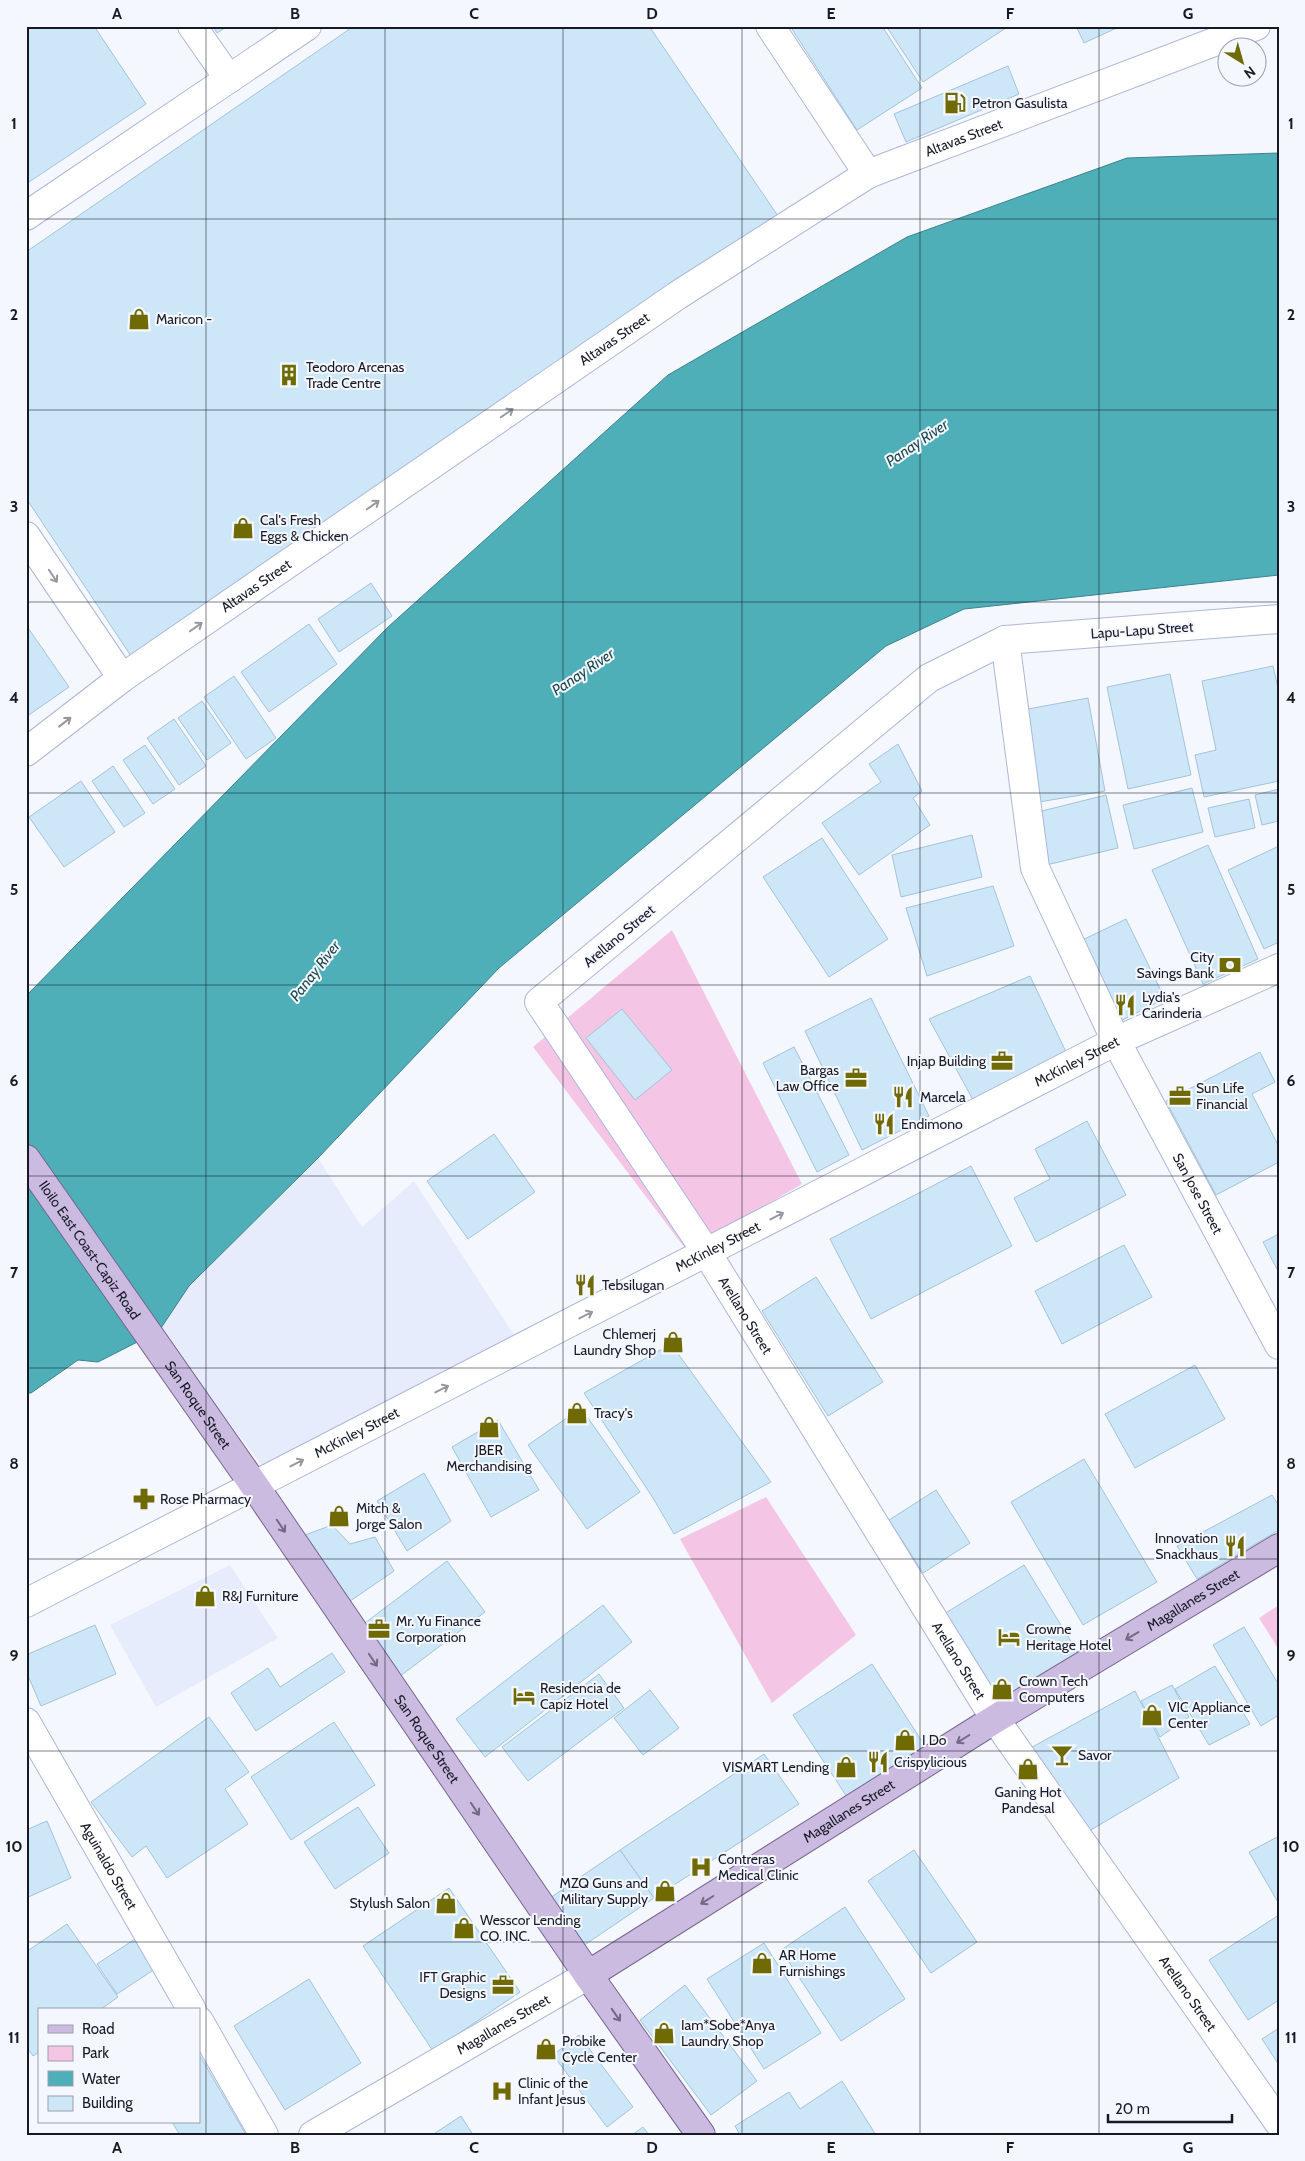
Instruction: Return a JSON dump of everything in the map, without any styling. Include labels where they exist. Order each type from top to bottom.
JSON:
[{"type":"main road","name":"Iloilo East Coast-Capiz Road","points":[[26,1159],[153,1343]]},
{"type":"main road","name":"San Roque Street","points":[[153,1343],[254,1485],[588,1975],[701,2135]]},
{"type":"main road","name":"Magallanes Street","points":[[588,1975],[995,1719],[1279,1548]]},
{"type":"street","points":[[192,26],[229,79]]},
{"type":"street","points":[[26,216],[307,26]]},
{"type":"street","points":[[770,26],[868,174]]},
{"type":"street","name":"Altavas Street","points":[[26,752],[122,678],[678,295],[868,174],[1256,26]]},
{"type":"street","points":[[26,536],[122,678]]},
{"type":"street","name":"Lapu-Lapu Street","points":[[1005,640],[1279,619]]},
{"type":"street","name":"San Jose Street","points":[[1005,640],[1035,868],[1116,1041],[1279,1345]]},
{"type":"street","name":"Arellano Street","points":[[1005,640],[929,678],[539,1002],[707,1253],[995,1719],[1279,2123]]},
{"type":"street","name":"McKinley Street","points":[[26,1604],[1116,1041],[1279,968]]},
{"type":"street","name":"Aguinaldo Street","points":[[26,1722],[191,2008]]},
{"type":"street","name":"Magallanes Street","points":[[313,2135],[588,1975]]},
{"type":"street","points":[[200,2023],[264,2135]]},
{"type":"shaded area","points":[[318,1158],[362,1227],[414,1181],[518,1341],[263,1467],[159,1331],[189,1286]]},
{"type":"shaded area","name":"R&J Furniture","points":[[230,1565],[278,1638],[156,1707],[110,1625]]},
{"type":"green space","points":[[672,930],[802,1184],[687,1251],[533,1047]]},
{"type":"green space","points":[[766,1497],[856,1635],[772,1703],[680,1539]]},
{"type":"green space","points":[[1279,1605],[1279,1650],[1259,1618]]},
{"type":"water","name":"Panay River","points":[[1279,153],[1279,575],[964,609],[886,646],[499,968],[318,1158],[189,1286],[159,1331],[98,1362],[78,1360],[31,1393],[26,1393],[26,996],[388,627],[668,375],[907,237],[1127,158]]},
{"type":"building","points":[[26,26],[94,26],[146,104],[26,184]]},
{"type":"building","points":[[213,26],[228,26],[217,33]]},
{"type":"building","name":"Teodoro Arcenas Trade Centre","points":[[354,26],[649,26],[780,219],[133,659],[26,498],[26,252]]},
{"type":"building","points":[[790,26],[882,26],[922,88],[857,130]]},
{"type":"building","points":[[886,26],[1009,26],[923,82]]},
{"type":"building","points":[[1076,26],[1121,26],[1084,43]]},
{"type":"building","points":[[1008,66],[1019,94],[906,142],[894,114]]},
{"type":"building","points":[[371,583],[392,616],[339,652],[318,619]]},
{"type":"building","points":[[309,624],[337,664],[269,712],[241,672]]},
{"type":"building","points":[[26,625],[69,687],[26,717]]},
{"type":"building","points":[[1273,666],[1279,692],[1279,781],[1204,797],[1195,755],[1216,750],[1202,681]]},
{"type":"building","points":[[1170,674],[1191,775],[1128,789],[1107,687]]},
{"type":"building","points":[[234,676],[276,738],[246,759],[204,697]]},
{"type":"building","points":[[1088,698],[1105,791],[1033,803],[1017,711]]},
{"type":"building","points":[[202,701],[231,743],[207,760],[178,718]]},
{"type":"building","points":[[174,719],[206,766],[179,785],[147,738]]},
{"type":"building","points":[[898,744],[922,791],[913,798],[930,825],[859,875],[822,823],[881,782],[869,764]]},
{"type":"building","points":[[145,745],[175,789],[153,804],[123,760]]},
{"type":"building","points":[[113,766],[145,813],[124,827],[92,781]]},
{"type":"building","points":[[81,781],[115,832],[64,867],[29,817]]},
{"type":"building","points":[[1192,788],[1203,832],[1134,849],[1123,805]]},
{"type":"building","points":[[1279,789],[1279,821],[1262,825],[1255,795]]},
{"type":"building","points":[[1106,795],[1118,848],[1042,866],[1030,814]]},
{"type":"building","points":[[1249,799],[1255,828],[1215,837],[1208,808]]},
{"type":"building","points":[[972,835],[982,877],[901,897],[892,855]]},
{"type":"building","points":[[822,838],[888,939],[829,977],[763,877]]},
{"type":"building","points":[[1208,845],[1258,959],[1203,984],[1152,870]]},
{"type":"building","points":[[1279,846],[1279,942],[1264,949],[1228,870]]},
{"type":"building","points":[[993,886],[1014,946],[927,976],[906,908]]},
{"type":"building","points":[[1126,919],[1165,999],[1112,1025],[1072,945]]},
{"type":"building","points":[[1030,976],[1067,1054],[973,1100],[929,1019]]},
{"type":"building","points":[[871,998],[929,1116],[862,1150],[805,1031]]},
{"type":"building","points":[[622,1009],[672,1070],[635,1100],[586,1038]]},
{"type":"building","points":[[794,1047],[849,1155],[817,1172],[763,1063]]},
{"type":"building","points":[[1260,1052],[1275,1082],[1252,1094],[1279,1147],[1279,1162],[1216,1195],[1166,1101]]},
{"type":"building","points":[[1087,1121],[1126,1195],[1036,1242],[1014,1198],[1050,1179],[1035,1149]]},
{"type":"building","points":[[494,1134],[535,1192],[468,1239],[427,1181]]},
{"type":"building","points":[[971,1166],[1012,1246],[871,1319],[830,1239]]},
{"type":"building","points":[[1279,1234],[1279,1273],[1263,1242]]},
{"type":"building","points":[[1124,1245],[1152,1297],[1062,1344],[1035,1291]]},
{"type":"building","points":[[816,1277],[883,1382],[828,1416],[762,1311]]},
{"type":"building","points":[[671,1344],[771,1482],[674,1534],[653,1498],[584,1393]]},
{"type":"building","points":[[1195,1365],[1225,1419],[1135,1468],[1105,1414]]},
{"type":"building","points":[[581,1408],[640,1492],[587,1529],[528,1445]]},
{"type":"building","points":[[498,1420],[539,1490],[491,1517],[452,1447]]},
{"type":"building","points":[[1084,1459],[1157,1582],[1083,1625],[1011,1502]]},
{"type":"building","points":[[424,1473],[451,1521],[407,1551],[377,1501]]},
{"type":"building","points":[[936,1490],[970,1543],[923,1573],[889,1520]]},
{"type":"building","points":[[1272,1495],[1279,1506],[1279,1530],[1197,1579],[1177,1546]]},
{"type":"building","points":[[332,1525],[350,1544],[375,1537],[394,1571],[340,1608],[305,1535]]},
{"type":"building","points":[[447,1561],[485,1612],[395,1680],[357,1629]]},
{"type":"building","name":"Crowne Heritage Hotel","points":[[1024,1565],[1080,1656],[995,1709],[939,1617]]},
{"type":"building","points":[[603,1605],[632,1642],[485,1757],[456,1719]]},
{"type":"building","points":[[95,1625],[116,1674],[41,1706],[26,1671],[26,1655]]},
{"type":"building","points":[[1244,1627],[1279,1685],[1279,1715],[1261,1726],[1213,1645]]},
{"type":"building","points":[[332,1653],[345,1672],[256,1731],[231,1693],[268,1668],[280,1687]]},
{"type":"building","points":[[872,1664],[925,1746],[847,1797],[793,1715]]},
{"type":"building","points":[[1215,1666],[1250,1724],[1209,1745],[1175,1689]]},
{"type":"building","points":[[599,1674],[624,1708],[528,1781],[502,1747]]},
{"type":"building","points":[[1172,1685],[1189,1717],[1160,1737],[1141,1701]]},
{"type":"building","points":[[650,1690],[679,1728],[643,1755],[614,1718]]},
{"type":"building","points":[[1135,1691],[1179,1778],[1079,1837],[1023,1752]]},
{"type":"building","points":[[209,1717],[249,1772],[225,1789],[248,1824],[167,1878],[146,1846],[132,1857],[91,1802]]},
{"type":"building","points":[[334,1722],[375,1785],[291,1840],[251,1777]]},
{"type":"building","points":[[764,1754],[799,1804],[654,1898],[620,1850]]},
{"type":"building","points":[[358,1807],[389,1853],[335,1889],[304,1842]]},
{"type":"building","points":[[47,1821],[71,1878],[26,1898],[26,1830]]},
{"type":"building","points":[[1279,1836],[1279,1904],[1249,1852]]},
{"type":"building","points":[[620,1850],[654,1898],[580,1948],[547,1900]]},
{"type":"building","points":[[914,1850],[977,1942],[931,1973],[868,1881]]},
{"type":"building","points":[[449,1888],[520,1992],[433,2051],[363,1946]]},
{"type":"building","points":[[845,1907],[905,1999],[841,2041],[781,1950]]},
{"type":"building","points":[[1279,1915],[1279,2000],[1248,2020],[1209,1960]]},
{"type":"building","points":[[67,1924],[118,1997],[103,2008],[38,2008],[38,2053],[33,2056],[26,2046],[26,1952]]},
{"type":"building","points":[[135,1939],[155,1969],[117,1994],[97,1964]]},
{"type":"building","points":[[764,1943],[821,2033],[764,2069],[707,1979]]},
{"type":"building","points":[[309,1979],[361,2063],[285,2110],[234,2026]]},
{"type":"building","points":[[685,1985],[757,2081],[711,2115],[640,2020]]},
{"type":"building","points":[[1279,2028],[1279,2065],[1262,2039]]},
{"type":"building","points":[[579,2035],[633,2107],[607,2127],[553,2055]]},
{"type":"building","points":[[200,2056],[246,2135],[180,2135],[173,2124],[200,2124]]},
{"type":"building","points":[[842,2081],[876,2135],[740,2135],[735,2126],[789,2092],[800,2109]]},
{"type":"building","points":[[461,2116],[473,2135],[432,2135]]},
{"type":"building","points":[[643,2127],[649,2135],[632,2135]]},
{"type":"place","name":"Petron Gasulista","points":[[955,103]]},
{"type":"place","name":"Maricon -","points":[[139,319]]},
{"type":"place","name":"Teodoro Arcenas Trade Centre","points":[[289,375]]},
{"type":"place","name":"Cal's Fresh Eggs & Chicken","points":[[243,528]]},
{"type":"place","name":"City Savings Bank","points":[[1230,965]]},
{"type":"place","name":"Lydia's Carinderia","points":[[1125,1005]]},
{"type":"place","name":"Injap Building","points":[[1002,1061]]},
{"type":"place","name":"Bargas Law Office","points":[[856,1078]]},
{"type":"place","name":"Sun Life Financial","points":[[1180,1096]]},
{"type":"place","name":"Marcela","points":[[903,1097]]},
{"type":"place","name":"Endimono","points":[[884,1124]]},
{"type":"place","name":"Tebsilugan","points":[[585,1285]]},
{"type":"place","name":"Chlemerj Laundry Shop","points":[[673,1342]]},
{"type":"place","name":"Tracy's","points":[[577,1413]]},
{"type":"place","name":"JBER Merchandising","points":[[489,1427]]},
{"type":"place","name":"Rose Pharmacy","points":[[144,1499]]},
{"type":"place","name":"Mitch & Jorge Salon","points":[[339,1516]]},
{"type":"place","name":"Innovation Snackhaus","points":[[1235,1546]]},
{"type":"place","name":"R&J Furniture","points":[[205,1596]]},
{"type":"place","name":"Mr. Yu Finance Corporation","points":[[379,1629]]},
{"type":"place","name":"Crowne Heritage Hotel","points":[[1009,1637]]},
{"type":"place","name":"Crown Tech Computers","points":[[1002,1689]]},
{"type":"place","name":"Residencia de Capiz Hotel","points":[[524,1696]]},
{"type":"place","name":"VIC Appliance Center","points":[[1152,1715]]},
{"type":"place","name":"I Do","points":[[905,1740]]},
{"type":"place","name":"Savor","points":[[1062,1755]]},
{"type":"place","name":"Crispylicious","points":[[878,1762]]},
{"type":"place","name":"VISMART Lending","points":[[846,1767]]},
{"type":"place","name":"Ganing Hot Pandesal","points":[[1028,1769]]},
{"type":"place","name":"Contreras Medical Clinic","points":[[701,1867]]},
{"type":"place","name":"MZQ Guns and Military Supply","points":[[665,1891]]},
{"type":"place","name":"Stylush Salon","points":[[446,1903]]},
{"type":"place","name":"Wesscor Lending CO. INC.","points":[[464,1928]]},
{"type":"place","name":"AR Home Furnishings","points":[[762,1963]]},
{"type":"place","name":"IFT Graphic Designs","points":[[503,1985]]},
{"type":"place","name":"Iam*Sobe*Anya Laundry Shop","points":[[664,2033]]},
{"type":"place","name":"Probike Cycle Center","points":[[546,2049]]},
{"type":"place","name":"Clinic of the Infant Jesus","points":[[502,2091]]}]
